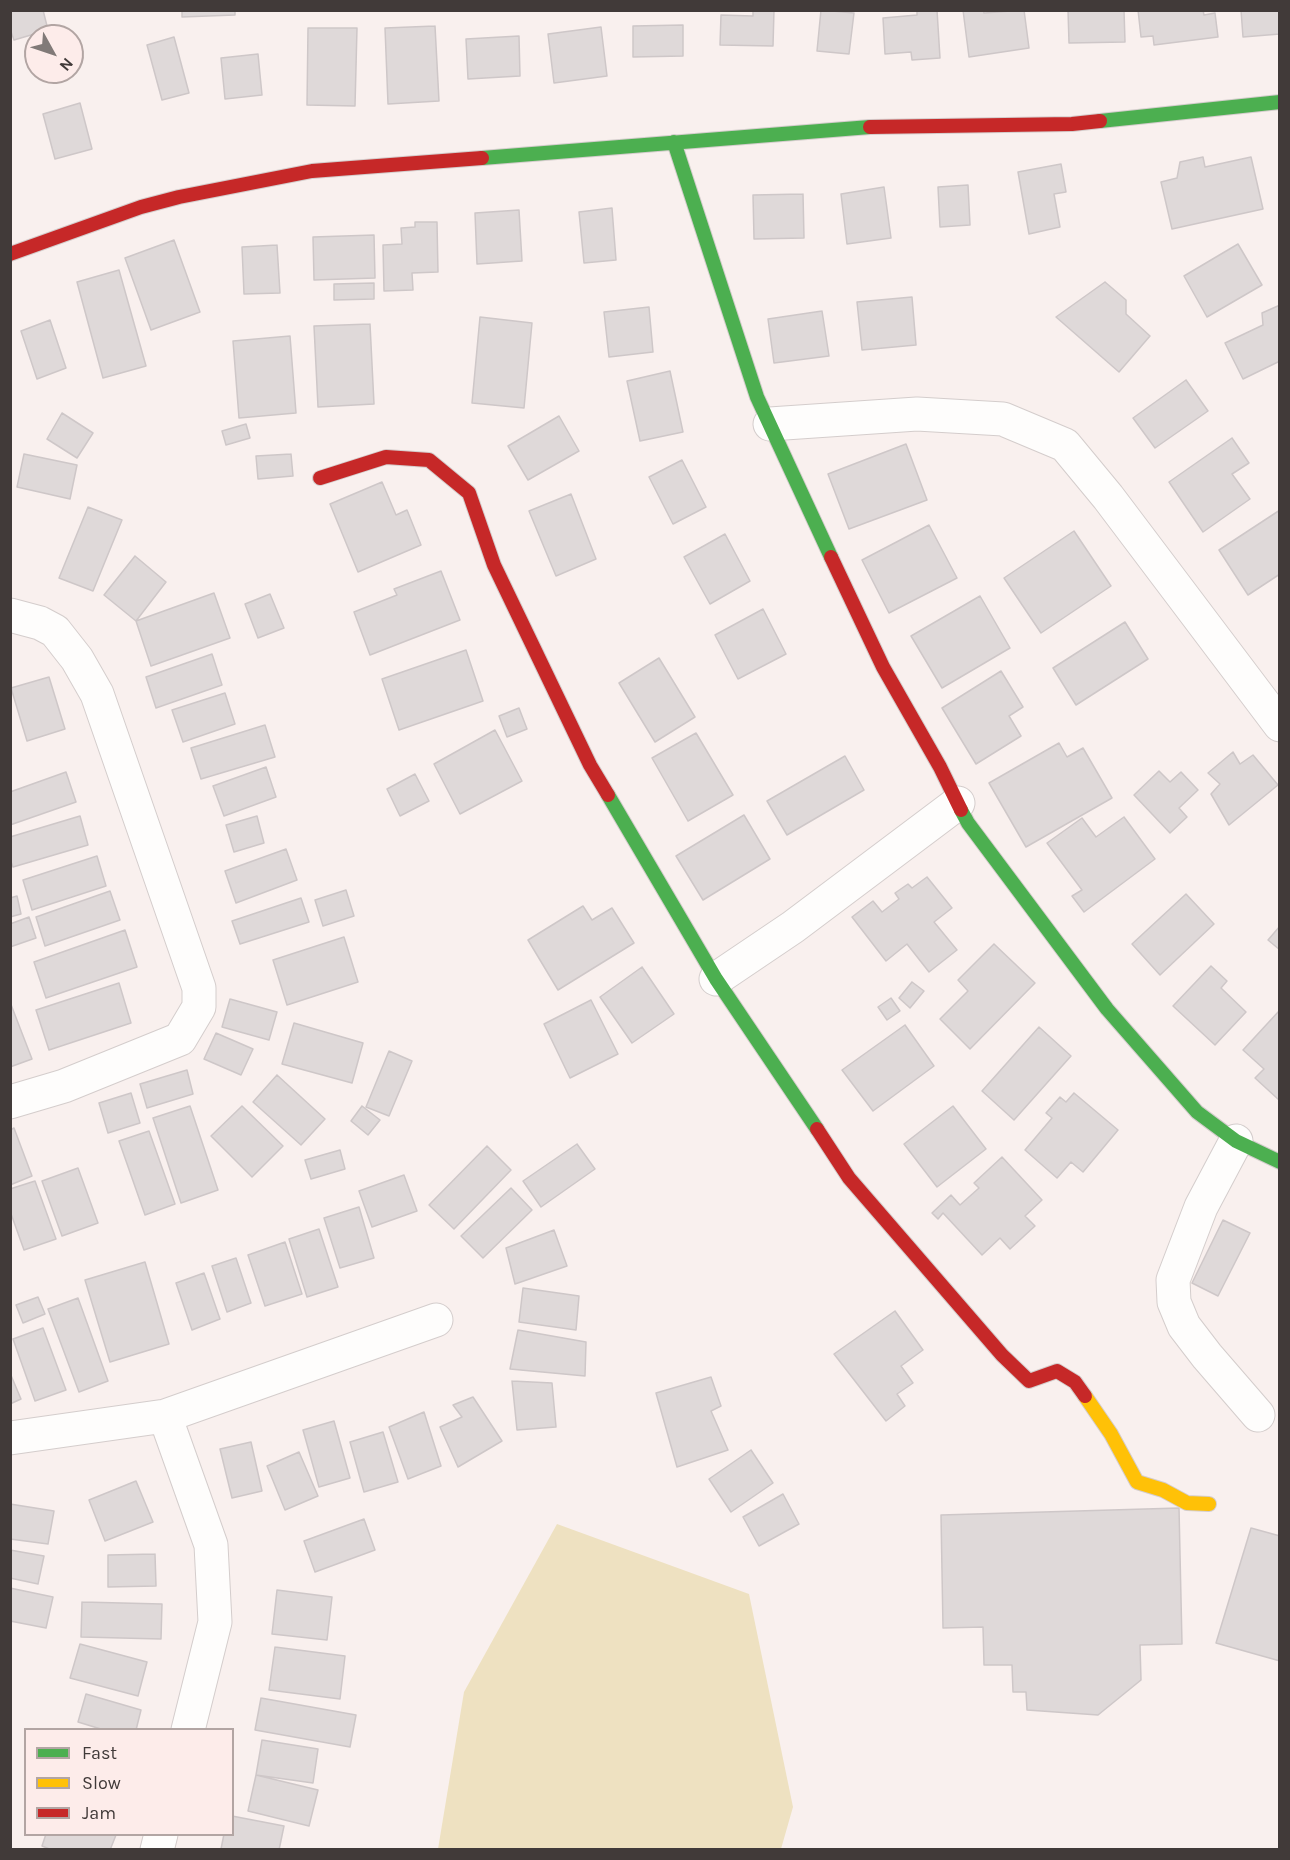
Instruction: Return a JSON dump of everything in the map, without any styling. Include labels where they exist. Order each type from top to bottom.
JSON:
[{"type":"street","points":[[13,246],[179,197],[312,171],[866,127],[1072,124],[1280,102]]},
{"type":"street","points":[[674,142],[757,397],[883,667],[940,767],[968,823],[1107,1009],[1197,1112],[1236,1141],[1280,1162]]},
{"type":"street","points":[[770,424],[917,414],[1003,419],[1065,445],[1108,497],[1280,725]]},
{"type":"street","points":[[320,478],[386,457],[429,460],[469,493],[494,565],[590,765],[716,979],[849,1178],[1002,1355],[1029,1381],[1057,1371],[1075,1382],[1111,1434],[1137,1482],[1163,1490],[1187,1503],[1209,1504]]},
{"type":"street","points":[[10,615],[40,623],[55,631],[77,659],[97,694],[199,988],[199,1007],[180,1039],[64,1086],[10,1102]]},
{"type":"street","points":[[716,979],[793,927],[958,803]]},
{"type":"street","points":[[1236,1141],[1201,1207],[1173,1280],[1174,1302],[1184,1326],[1258,1415]]},
{"type":"street","points":[[10,1438],[165,1416],[436,1320]]},
{"type":"street","points":[[165,1416],[211,1545],[215,1622],[188,1728]]},
{"type":"shaded area","points":[[557,1524],[749,1594],[793,1807],[781,1849],[438,1849],[464,1692]]},
{"type":"building","points":[[10,10],[43,10],[46,24],[24,24],[24,37],[14,40],[10,29]]},
{"type":"building","points":[[182,10],[235,10],[235,15],[182,17]]},
{"type":"building","points":[[753,10],[774,10],[773,46],[720,45],[721,15],[753,16]]},
{"type":"building","points":[[821,10],[854,13],[849,54],[817,51]]},
{"type":"building","points":[[917,10],[937,10],[940,58],[912,60],[911,52],[885,54],[883,18],[917,15]]},
{"type":"building","points":[[963,10],[983,10],[984,13],[1024,10],[1029,48],[969,57]]},
{"type":"building","points":[[1068,10],[1124,10],[1125,42],[1069,43]]},
{"type":"building","points":[[1138,10],[1203,10],[1204,15],[1215,13],[1218,37],[1154,45],[1153,36],[1141,37]]},
{"type":"building","points":[[1241,10],[1280,10],[1280,34],[1243,37]]},
{"type":"building","points":[[683,25],[683,56],[633,57],[633,26]]},
{"type":"building","points":[[435,26],[439,101],[388,104],[385,28]]},
{"type":"building","points":[[601,27],[607,76],[554,83],[548,34]]},
{"type":"building","points":[[308,28],[357,28],[355,106],[307,105]]},
{"type":"building","points":[[519,36],[520,76],[468,79],[466,39]]},
{"type":"building","points":[[174,37],[189,93],[162,100],[147,45]]},
{"type":"building","points":[[258,54],[262,95],[225,99],[221,58]]},
{"type":"building","points":[[80,103],[92,149],[55,159],[43,114]]},
{"type":"building","points":[[1203,157],[1205,167],[1251,157],[1263,209],[1172,229],[1161,182],[1177,178],[1180,162]]},
{"type":"building","points":[[1061,164],[1066,192],[1054,194],[1060,227],[1029,234],[1018,172]]},
{"type":"building","points":[[968,185],[970,225],[940,227],[938,187]]},
{"type":"building","points":[[884,187],[891,238],[847,244],[841,194]]},
{"type":"building","points":[[803,194],[804,238],[754,239],[753,195]]},
{"type":"building","points":[[612,208],[616,260],[584,263],[579,212]]},
{"type":"building","points":[[519,210],[522,261],[477,264],[475,213]]},
{"type":"building","points":[[415,222],[437,222],[438,272],[412,273],[413,290],[384,291],[383,245],[402,244],[401,228],[415,227]]},
{"type":"building","points":[[374,235],[375,278],[314,280],[313,237]]},
{"type":"building","points":[[174,240],[200,312],[151,330],[125,258]]},
{"type":"building","points":[[1238,244],[1262,285],[1207,317],[1184,276]]},
{"type":"building","points":[[277,245],[280,293],[244,294],[242,247]]},
{"type":"building","points":[[119,270],[146,366],[103,378],[77,282]]},
{"type":"building","points":[[1105,282],[1126,300],[1126,314],[1150,336],[1119,372],[1056,317]]},
{"type":"building","points":[[374,283],[374,299],[334,300],[334,284]]},
{"type":"building","points":[[912,297],[916,345],[862,350],[857,302]]},
{"type":"building","points":[[1280,305],[1280,361],[1243,379],[1225,343],[1263,325],[1262,313]]},
{"type":"building","points":[[649,307],[653,352],[609,357],[604,312]]},
{"type":"building","points":[[822,311],[829,356],[774,363],[768,319]]},
{"type":"building","points":[[480,317],[532,323],[524,408],[472,403]]},
{"type":"building","points":[[50,320],[66,368],[37,379],[21,331]]},
{"type":"building","points":[[370,324],[374,404],[318,407],[314,326]]},
{"type":"building","points":[[290,336],[296,413],[239,418],[233,341]]},
{"type":"building","points":[[670,371],[683,432],[640,441],[627,381]]},
{"type":"building","points":[[1186,380],[1208,411],[1155,448],[1133,418]]},
{"type":"building","points":[[62,413],[93,433],[77,458],[47,439]]},
{"type":"building","points":[[559,416],[579,451],[528,480],[508,446]]},
{"type":"building","points":[[246,424],[250,438],[226,445],[222,431]]},
{"type":"building","points":[[1232,438],[1249,463],[1232,474],[1250,499],[1203,532],[1169,482]]},
{"type":"building","points":[[906,444],[927,500],[849,529],[828,474]]},
{"type":"building","points":[[24,454],[77,465],[70,499],[17,487]]},
{"type":"building","points":[[291,454],[293,476],[258,479],[256,456]]},
{"type":"building","points":[[682,460],[706,507],[673,524],[649,477]]},
{"type":"building","points":[[382,482],[396,515],[407,510],[421,545],[358,572],[330,504]]},
{"type":"building","points":[[571,494],[596,559],[556,576],[529,511]]},
{"type":"building","points":[[88,507],[122,520],[93,591],[59,578]]},
{"type":"building","points":[[1280,510],[1280,574],[1248,595],[1219,550]]},
{"type":"building","points":[[929,525],[957,578],[889,613],[862,560]]},
{"type":"building","points":[[1074,531],[1111,586],[1041,633],[1004,578]]},
{"type":"building","points":[[725,534],[750,581],[710,604],[684,557]]},
{"type":"building","points":[[135,556],[166,582],[136,621],[104,595]]},
{"type":"building","points":[[441,571],[460,620],[370,655],[354,612],[397,595],[394,589]]},
{"type":"building","points":[[214,593],[230,638],[151,666],[136,621]]},
{"type":"building","points":[[270,594],[284,628],[258,638],[245,604]]},
{"type":"building","points":[[980,596],[1010,648],[942,688],[911,636]]},
{"type":"building","points":[[763,609],[786,654],[738,679],[715,635]]},
{"type":"building","points":[[1125,622],[1148,659],[1076,705],[1053,668]]},
{"type":"building","points":[[466,650],[483,701],[399,730],[382,679]]},
{"type":"building","points":[[212,654],[222,685],[156,708],[146,677]]},
{"type":"building","points":[[659,658],[695,717],[655,742],[619,683]]},
{"type":"building","points":[[1001,671],[1023,707],[1009,716],[1021,736],[976,764],[942,708]]},
{"type":"building","points":[[49,677],[65,729],[27,741],[11,688]]},
{"type":"building","points":[[225,693],[235,724],[183,742],[172,710]]},
{"type":"building","points":[[519,708],[527,729],[507,737],[499,716]]},
{"type":"building","points":[[265,725],[275,757],[201,779],[191,748]]},
{"type":"building","points":[[495,730],[522,781],[460,814],[434,764]]},
{"type":"building","points":[[696,733],[733,795],[688,821],[652,758]]},
{"type":"building","points":[[1059,743],[1067,757],[1083,748],[1112,798],[1026,847],[989,783]]},
{"type":"building","points":[[1233,752],[1240,764],[1253,755],[1278,785],[1229,825],[1211,794],[1220,784],[1208,773]]},
{"type":"building","points":[[845,756],[864,790],[787,835],[767,801]]},
{"type":"building","points":[[266,767],[276,797],[224,816],[213,786]]},
{"type":"building","points":[[1159,771],[1170,782],[1181,772],[1198,790],[1179,808],[1187,817],[1170,833],[1134,795]]},
{"type":"building","points":[[66,772],[76,802],[10,825],[10,792]]},
{"type":"building","points":[[415,774],[429,801],[400,816],[387,789]]},
{"type":"building","points":[[744,815],[770,859],[703,900],[676,856]]},
{"type":"building","points":[[80,816],[88,845],[13,867],[10,859],[10,837]]},
{"type":"building","points":[[257,816],[264,843],[234,852],[226,825]]},
{"type":"building","points":[[1124,817],[1155,859],[1084,912],[1072,896],[1082,890],[1047,843],[1082,818],[1096,837]]},
{"type":"building","points":[[286,849],[297,880],[236,903],[225,871]]},
{"type":"building","points":[[97,856],[106,886],[32,910],[23,880]]},
{"type":"building","points":[[927,877],[952,908],[934,922],[957,950],[929,972],[907,944],[886,961],[852,917],[873,901],[882,912],[899,899],[895,893],[908,884],[912,888]]},
{"type":"building","points":[[346,890],[354,916],[323,926],[315,900]]},
{"type":"building","points":[[110,891],[120,920],[45,946],[36,917]]},
{"type":"building","points":[[1186,894],[1214,924],[1160,975],[1132,944]]},
{"type":"building","points":[[17,896],[21,914],[10,917],[10,898]]},
{"type":"building","points":[[301,898],[309,922],[240,944],[232,921]]},
{"type":"building","points":[[583,906],[592,920],[612,908],[634,943],[558,990],[528,940]]},
{"type":"building","points":[[29,917],[36,938],[10,947],[10,924]]},
{"type":"building","points":[[1280,926],[1280,950],[1268,940]]},
{"type":"building","points":[[125,930],[137,967],[46,998],[34,962]]},
{"type":"building","points":[[344,937],[358,982],[287,1005],[273,960]]},
{"type":"building","points":[[994,944],[1035,983],[970,1049],[940,1019],[968,991],[958,980]]},
{"type":"building","points":[[1211,966],[1227,981],[1221,988],[1246,1012],[1215,1045],[1173,1006]]},
{"type":"building","points":[[642,967],[674,1014],[632,1043],[600,997]]},
{"type":"building","points":[[912,982],[924,991],[910,1008],[899,998]]},
{"type":"building","points":[[119,983],[131,1023],[49,1050],[36,1010]]},
{"type":"building","points":[[891,998],[900,1011],[887,1020],[878,1007]]},
{"type":"building","points":[[230,999],[277,1012],[269,1040],[222,1027]]},
{"type":"building","points":[[591,1000],[618,1054],[570,1078],[544,1024]]},
{"type":"building","points":[[10,1002],[32,1059],[10,1067]]},
{"type":"building","points":[[1279,1011],[1279,1100],[1255,1078],[1264,1069],[1243,1050]]},
{"type":"building","points":[[294,1023],[363,1043],[352,1083],[282,1064]]},
{"type":"building","points":[[905,1025],[934,1066],[873,1111],[842,1070]]},
{"type":"building","points":[[1039,1027],[1071,1056],[1014,1120],[982,1091]]},
{"type":"building","points":[[216,1033],[253,1049],[241,1075],[204,1059]]},
{"type":"building","points":[[389,1051],[412,1061],[389,1116],[366,1107]]},
{"type":"building","points":[[187,1070],[193,1094],[147,1108],[140,1084]]},
{"type":"building","points":[[277,1075],[325,1119],[301,1145],[253,1102]]},
{"type":"building","points":[[131,1093],[140,1123],[108,1133],[99,1103]]},
{"type":"building","points":[[1074,1093],[1118,1130],[1083,1172],[1071,1162],[1057,1178],[1025,1150],[1052,1118],[1046,1113],[1060,1097],[1066,1102]]},
{"type":"building","points":[[190,1106],[218,1190],[181,1203],[153,1118]]},
{"type":"building","points":[[242,1106],[283,1146],[252,1177],[211,1136]]},
{"type":"building","points":[[362,1106],[380,1120],[368,1135],[351,1121]]},
{"type":"building","points":[[953,1106],[986,1149],[937,1187],[904,1144]]},
{"type":"building","points":[[14,1128],[32,1176],[10,1185],[10,1130]]},
{"type":"building","points":[[149,1131],[175,1204],[145,1215],[119,1141]]},
{"type":"building","points":[[577,1144],[595,1169],[541,1207],[523,1181]]},
{"type":"building","points":[[487,1146],[511,1170],[454,1229],[429,1205]]},
{"type":"building","points":[[340,1150],[345,1169],[311,1179],[305,1160]]},
{"type":"building","points":[[1002,1157],[1042,1200],[1025,1216],[1035,1226],[1010,1249],[1000,1238],[982,1255],[943,1213],[938,1219],[932,1213],[951,1195],[960,1205],[979,1188],[974,1183]]},
{"type":"building","points":[[78,1168],[98,1223],[62,1236],[42,1181]]},
{"type":"building","points":[[404,1175],[417,1211],[372,1227],[359,1191]]},
{"type":"building","points":[[35,1181],[56,1239],[24,1250],[10,1211],[10,1189]]},
{"type":"building","points":[[511,1188],[532,1210],[483,1258],[461,1236]]},
{"type":"building","points":[[359,1207],[374,1258],[340,1268],[324,1218]]},
{"type":"building","points":[[1223,1220],[1250,1233],[1218,1296],[1192,1283]]},
{"type":"building","points":[[319,1229],[338,1287],[307,1297],[289,1239]]},
{"type":"building","points":[[554,1230],[567,1266],[515,1284],[506,1248]]},
{"type":"building","points":[[285,1242],[302,1294],[265,1306],[248,1255]]},
{"type":"building","points":[[236,1258],[251,1303],[227,1312],[212,1266]]},
{"type":"building","points":[[145,1262],[169,1344],[110,1362],[85,1280]]},
{"type":"building","points":[[204,1273],[220,1319],[192,1330],[176,1283]]},
{"type":"building","points":[[523,1288],[579,1296],[576,1330],[519,1322]]},
{"type":"building","points":[[38,1297],[45,1314],[23,1323],[16,1305]]},
{"type":"building","points":[[78,1298],[108,1381],[79,1392],[48,1309]]},
{"type":"building","points":[[895,1311],[923,1350],[901,1366],[913,1383],[897,1394],[905,1406],[886,1421],[834,1354]]},
{"type":"building","points":[[43,1328],[66,1390],[35,1401],[13,1339]]},
{"type":"building","points":[[518,1330],[586,1342],[585,1376],[510,1369]]},
{"type":"building","points":[[10,1373],[21,1399],[10,1404]]},
{"type":"building","points":[[711,1377],[721,1406],[711,1411],[728,1450],[677,1467],[656,1393]]},
{"type":"building","points":[[512,1381],[552,1383],[556,1427],[517,1430]]},
{"type":"building","points":[[473,1397],[502,1441],[458,1467],[440,1427],[462,1417],[453,1405]]},
{"type":"building","points":[[424,1412],[441,1466],[408,1479],[389,1427]]},
{"type":"building","points":[[334,1421],[350,1478],[319,1487],[303,1430]]},
{"type":"building","points":[[383,1432],[398,1482],[364,1492],[350,1442]]},
{"type":"building","points":[[251,1442],[262,1491],[232,1498],[220,1449]]},
{"type":"building","points":[[751,1450],[773,1483],[731,1512],[709,1479]]},
{"type":"building","points":[[299,1452],[318,1496],[285,1510],[267,1466]]},
{"type":"building","points":[[136,1481],[153,1522],[105,1541],[89,1500]]},
{"type":"building","points":[[783,1494],[799,1524],[759,1546],[743,1517]]},
{"type":"building","points":[[10,1504],[54,1511],[48,1544],[10,1539]]},
{"type":"building","points":[[1179,1508],[1182,1644],[1140,1645],[1141,1680],[1098,1715],[1027,1710],[1026,1692],[1013,1692],[1012,1665],[984,1665],[983,1627],[943,1628],[941,1515]]},
{"type":"building","points":[[364,1519],[375,1550],[315,1572],[304,1541]]},
{"type":"building","points":[[1251,1528],[1280,1536],[1280,1661],[1216,1643]]},
{"type":"building","points":[[10,1550],[44,1556],[38,1584],[10,1578]]},
{"type":"building","points":[[155,1554],[156,1586],[108,1587],[108,1555]]},
{"type":"building","points":[[10,1588],[53,1597],[46,1628],[10,1621]]},
{"type":"building","points":[[277,1590],[332,1597],[327,1640],[272,1634]]},
{"type":"building","points":[[82,1602],[162,1604],[161,1639],[81,1637]]},
{"type":"building","points":[[80,1644],[147,1662],[138,1696],[70,1678]]},
{"type":"building","points":[[275,1647],[345,1656],[340,1699],[269,1690]]},
{"type":"building","points":[[86,1694],[141,1710],[136,1728],[98,1728],[78,1722]]},
{"type":"building","points":[[261,1698],[356,1715],[350,1747],[255,1730]]},
{"type":"building","points":[[262,1740],[318,1749],[313,1783],[256,1775]]},
{"type":"building","points":[[256,1775],[318,1790],[309,1826],[248,1811]]},
{"type":"building","points":[[234,1816],[284,1826],[279,1850],[221,1849],[224,1836],[234,1836]]},
{"type":"building","points":[[45,1836],[116,1836],[110,1850],[52,1850],[42,1846]]},
{"type":"traffic: fast","points":[[1100,121],[1280,102]]},
{"type":"traffic: fast","points":[[482,158],[870,127]]},
{"type":"traffic: fast","points":[[674,142],[757,397],[831,557]]},
{"type":"traffic: fast","points":[[608,795],[716,979],[817,1129]]},
{"type":"traffic: fast","points":[[961,810],[968,823],[1107,1009],[1197,1112],[1236,1141],[1280,1162]]},
{"type":"traffic: slow","points":[[1085,1396],[1111,1434],[1137,1482],[1163,1490],[1187,1503],[1209,1504]]},
{"type":"traffic: jam","points":[[870,127],[1072,124],[1100,121]]},
{"type":"traffic: jam","points":[[10,254],[141,207],[179,197],[312,171],[482,158]]},
{"type":"traffic: jam","points":[[320,478],[386,457],[429,460],[469,493],[494,565],[590,765],[608,795]]},
{"type":"traffic: jam","points":[[831,557],[883,667],[940,767],[961,810]]},
{"type":"traffic: jam","points":[[817,1129],[849,1178],[1002,1355],[1029,1381],[1057,1371],[1075,1382],[1085,1396]]}]
